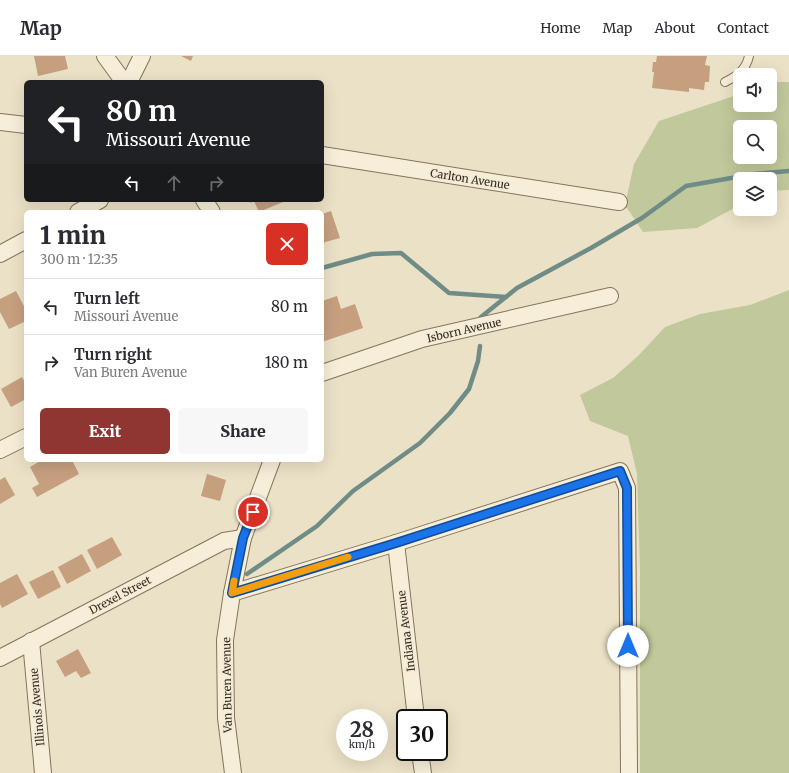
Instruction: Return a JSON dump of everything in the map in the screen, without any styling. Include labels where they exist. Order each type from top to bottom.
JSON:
[{"type":"street","points":[[106,56],[123,80]]},
{"type":"street","points":[[130,80],[142,56]]},
{"type":"street","points":[[0,122],[24,125]]},
{"type":"street","name":"Carlton Avenue","points":[[324,156],[619,202]]},
{"type":"street","points":[[82,210],[96,202]]},
{"type":"street","points":[[0,254],[24,241]]},
{"type":"street","name":"Isborn Avenue","points":[[324,372],[422,339],[610,296]]},
{"type":"street","points":[[0,450],[24,438]]},
{"type":"street","name":"Van Buren Avenue","points":[[233,773],[226,718],[225,640],[232,593],[243,538],[271,462]]},
{"type":"street","points":[[232,593],[396,543],[620,471],[627,488],[629,773]]},
{"type":"street","name":"Drexel Street","points":[[0,658],[224,541],[243,538]]},
{"type":"street","name":"Indiana Avenue","points":[[396,543],[415,709]]},
{"type":"street","name":"Illinois Avenue","points":[[31,642],[44,773]]},
{"type":"street","points":[[421,761],[423,773]]},
{"type":"lane","points":[[725,82],[740,74],[748,61],[749,56]]},
{"type":"green space","points":[[777,82],[789,82],[789,190],[777,191],[777,172],[733,172],[733,209],[697,228],[643,232],[625,205],[634,164],[659,121],[733,96],[733,112],[777,112]]},
{"type":"green space","points":[[789,290],[789,773],[640,773],[640,570],[637,474],[628,436],[590,421],[580,395],[613,378],[638,356],[665,327],[700,314],[750,305]]},
{"type":"building","points":[[34,56],[65,56],[68,69],[38,76]]},
{"type":"building","points":[[181,56],[193,56],[191,61]]},
{"type":"building","points":[[657,56],[707,56],[705,65],[710,66],[709,82],[705,82],[704,90],[689,88],[689,92],[652,88],[654,72],[652,72],[653,62],[656,62]]},
{"type":"building","points":[[254,202],[283,202],[264,210],[258,210]]},
{"type":"building","points":[[331,211],[340,238],[324,242],[324,213]]},
{"type":"building","points":[[16,291],[24,306],[24,322],[9,329],[0,312],[0,299]]},
{"type":"building","points":[[337,296],[341,309],[355,304],[363,328],[324,341],[324,300]]},
{"type":"building","points":[[22,377],[24,380],[24,400],[11,407],[1,389]]},
{"type":"building","points":[[39,462],[73,462],[79,474],[37,497],[32,488],[39,484],[30,467]]},
{"type":"building","points":[[207,474],[226,480],[220,501],[201,496]]},
{"type":"building","points":[[5,477],[15,495],[0,504],[0,480]]},
{"type":"building","points":[[112,537],[122,555],[97,569],[87,550]]},
{"type":"building","points":[[82,554],[91,571],[67,584],[58,567]]},
{"type":"building","points":[[53,570],[61,587],[38,599],[29,582]]},
{"type":"building","points":[[17,574],[28,594],[2,608],[0,604],[0,583]]},
{"type":"building","points":[[78,649],[91,673],[81,678],[76,671],[65,677],[56,661]]},
{"type":"waterway","points":[[481,317],[517,288],[591,248],[642,218],[686,186],[754,174],[789,171]]},
{"type":"waterway","points":[[324,267],[372,254],[401,253],[449,293],[506,297]]},
{"type":"waterway","points":[[247,574],[317,526],[353,491],[420,443],[450,413],[469,389],[478,361],[480,346]]},
{"type":"slow traffic","points":[[234,581],[232,593],[348,557]]},
{"type":"route","points":[[253,512],[243,538],[232,593],[396,543],[620,471],[627,488],[628,646]]}]
